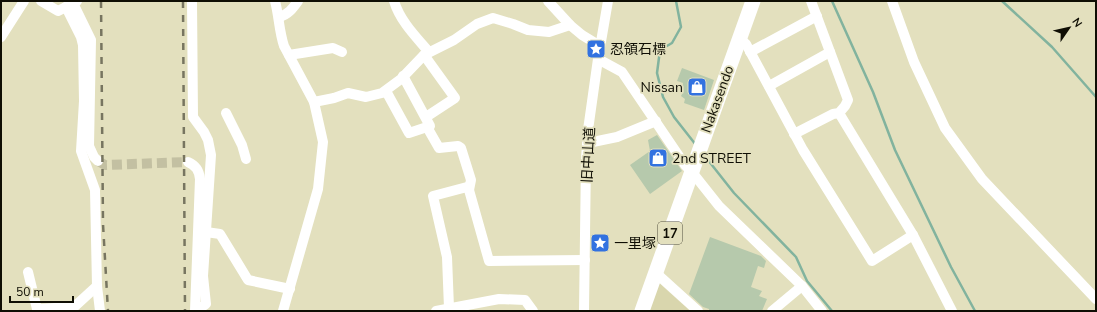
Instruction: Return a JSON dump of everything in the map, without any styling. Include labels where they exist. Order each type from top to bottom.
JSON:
[{"type":"highway","name":"Nakasendo","points":[[642,311],[753,1]]},
{"type":"street","points":[[1,38],[24,1]]},
{"type":"street","points":[[41,1],[58,11],[72,3]]},
{"type":"street","points":[[192,1],[193,118],[204,132],[208,140],[211,155],[203,276],[206,304],[196,311]]},
{"type":"street","points":[[275,1],[279,17],[281,36],[289,55],[314,102],[322,142],[318,189],[283,311]]},
{"type":"street","points":[[279,17],[284,16],[289,12],[298,1]]},
{"type":"street","points":[[386,90],[409,133],[427,122],[455,98],[410,30],[397,9],[394,1]]},
{"type":"street","points":[[548,1],[570,25],[582,35],[600,46]]},
{"type":"street","name":"旧中山道","points":[[584,311],[586,159],[588,130],[608,1]]},
{"type":"street","points":[[794,134],[833,114],[839,113],[848,100],[811,1]]},
{"type":"street","points":[[892,1],[914,62],[945,128],[982,179],[1096,299]]},
{"type":"street","points":[[72,3],[92,40],[89,146],[94,157],[98,161]]},
{"type":"street","points":[[72,3],[83,45],[84,101],[81,151],[95,190],[97,286],[100,311]]},
{"type":"street","points":[[750,52],[817,16]]},
{"type":"street","points":[[314,102],[334,98],[348,93],[366,97],[382,93],[427,54],[454,40],[477,24],[493,18],[528,30],[549,32],[570,25]]},
{"type":"street","points":[[739,38],[746,44],[794,134],[872,261],[913,235]]},
{"type":"street","points":[[289,55],[333,48],[342,52]]},
{"type":"street","points":[[768,86],[830,52]]},
{"type":"street","points":[[598,59],[622,72],[686,165],[719,206],[802,286],[822,311]]},
{"type":"street","points":[[403,76],[439,148],[450,146],[458,146],[461,148],[471,180],[469,190],[489,261],[585,260]]},
{"type":"street","points":[[226,112],[242,145],[246,159]]},
{"type":"street","points":[[839,113],[913,235],[952,311]]},
{"type":"street","points":[[588,143],[617,137],[656,121]]},
{"type":"street","points":[[188,162],[199,170],[200,179],[196,311]]},
{"type":"street","points":[[449,308],[448,257],[433,196],[467,187],[469,190]]},
{"type":"street","points":[[206,232],[220,234],[248,280],[290,289]]},
{"type":"street","points":[[28,272],[37,310],[74,308],[97,286]]},
{"type":"street","points":[[656,274],[698,311]]},
{"type":"street","points":[[772,311],[802,286]]},
{"type":"street","points":[[436,311],[504,299],[525,300],[533,311]]},
{"type":"shaded area","points":[[659,283],[690,311],[648,311]]},
{"type":"building","name":"Nissan","points":[[682,68],[714,80],[704,110],[684,103],[685,99],[681,96],[683,92],[681,90],[683,83],[677,81]]},
{"type":"building","name":"2nd STREET","points":[[657,135],[682,171],[650,194],[630,165],[650,151],[648,140]]},
{"type":"building","points":[[710,237],[761,256],[766,261],[764,268],[758,266],[751,287],[762,291],[759,296],[767,299],[762,311],[709,311],[709,309],[703,307],[689,294]]},
{"type":"waterway","points":[[676,1],[681,27],[672,43],[660,50],[657,73],[663,97],[674,117],[696,145]]},
{"type":"waterway","points":[[832,1],[873,92],[895,150],[951,267],[975,311]]},
{"type":"waterway","points":[[1002,1],[1052,47],[1096,97]]},
{"type":"waterway","points":[[704,155],[734,193],[796,257],[807,281],[832,311]]},
{"type":"tunnel","points":[[98,161],[105,165],[188,162]]},
{"type":"railway","points":[[101,1],[103,224],[108,311]]},
{"type":"railway","points":[[183,1],[185,311]]},
{"type":"place","name":"忍領石標","points":[[596,49]]},
{"type":"place","name":"Nissan","points":[[697,87]]},
{"type":"place","name":"2nd STREET","points":[[658,158]]},
{"type":"place","name":"一里塚","points":[[600,243]]}]
